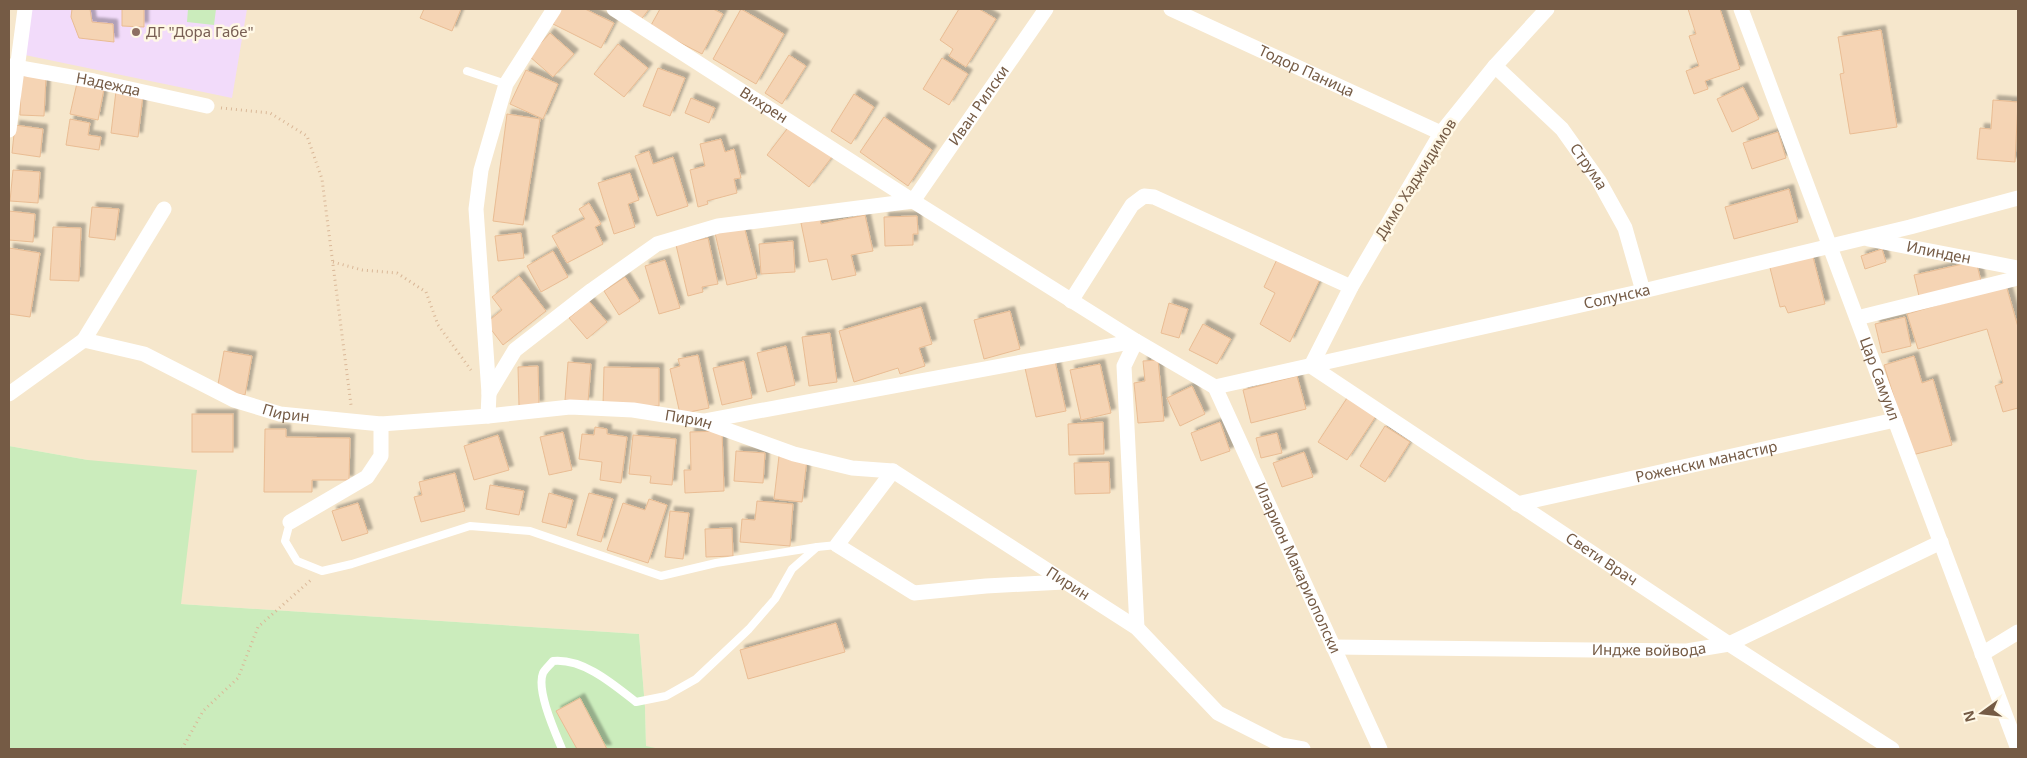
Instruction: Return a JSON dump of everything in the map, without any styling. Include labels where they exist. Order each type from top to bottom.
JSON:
[{"type":"street","points":[[9,130],[14,67],[25,9]]},
{"type":"street","points":[[488,416],[476,209],[481,170],[506,84],[554,9]]},
{"type":"street","name":"Вихрен","points":[[614,9],[1071,301],[1215,387]]},
{"type":"street","name":"Иван Рилски","points":[[913,201],[1046,9]]},
{"type":"street","name":"Тодор Паница","points":[[1171,9],[1442,133]]},
{"type":"street","name":"Димо Хаджидимов","points":[[1311,366],[1351,287],[1442,133],[1494,66],[1547,9]]},
{"type":"street","name":"Цар Самуил","points":[[1741,9],[2018,749]]},
{"type":"street","name":"Струма","points":[[1494,66],[1562,129],[1599,180],[1625,228],[1643,291]]},
{"type":"street","name":"Надежда","points":[[14,67],[94,81],[207,106]]},
{"type":"street","points":[[1071,301],[1132,205],[1144,196],[1154,197],[1351,287]]},
{"type":"street","name":"Солунска","points":[[1215,387],[1643,291],[1861,238],[1910,228],[2018,198]]},
{"type":"street","points":[[488,393],[515,350],[592,290],[657,244],[718,226],[913,201]]},
{"type":"street","points":[[9,394],[84,340],[164,209]]},
{"type":"street","name":"Илинден","points":[[1861,238],[2017,276]]},
{"type":"street","points":[[1857,318],[2017,276],[2018,260]]},
{"type":"street","name":"Пирин","points":[[84,340],[144,354],[195,382],[243,403],[280,414],[354,423],[381,424],[488,416],[570,406],[633,410],[702,421],[794,454],[852,468],[893,471],[1138,628],[1218,713],[1280,745],[1303,749]]},
{"type":"street","points":[[702,421],[1136,341]]},
{"type":"street","points":[[1136,341],[1124,366],[1138,628]]},
{"type":"street","name":"Свети Врач","points":[[1311,366],[1516,504],[1892,749]]},
{"type":"street","name":"Иларион Макариополски","points":[[1215,387],[1380,749]]},
{"type":"street","name":"Роженски манастир","points":[[1516,504],[1895,420]]},
{"type":"street","points":[[290,522],[367,478],[380,456],[381,424]]},
{"type":"street","points":[[893,471],[837,545],[914,593],[986,586],[1064,582]]},
{"type":"street","name":"Индже войвода","points":[[1333,647],[1687,651],[1729,644],[1941,542]]},
{"type":"street","points":[[1982,654],[2018,632]]},
{"type":"lane","points":[[467,71],[506,84]]},
{"type":"lane","points":[[290,522],[285,541],[297,561],[322,570],[352,564],[470,526],[530,531],[661,576],[716,564],[837,545]]},
{"type":"lane","points":[[562,749],[542,694],[541,680],[544,671],[553,661],[566,660],[605,678],[636,702],[666,696],[696,680],[737,641],[775,599],[792,569],[817,547]]},
{"type":"path","points":[[207,106],[270,113],[307,136],[322,179],[354,423]]},
{"type":"path","points":[[332,262],[362,270],[397,273],[426,292],[438,325],[488,393]]},
{"type":"path","points":[[182,749],[203,711],[238,678],[258,627],[322,570]]},
{"type":"shaded area","points":[[9,9],[2018,9],[2018,749],[660,749],[646,747],[639,634],[181,604],[88,460],[9,446]]},
{"type":"shaded area","name":"ДГ \"Дора Габе\"","points":[[32,9],[247,9],[232,98],[25,55]]},
{"type":"green space","points":[[188,9],[216,9],[214,25],[187,22]]},
{"type":"green space","points":[[9,446],[88,460],[197,470],[181,604],[639,634],[646,746],[660,749],[9,749]]},
{"type":"building","points":[[72,9],[90,9],[92,22],[113,24],[114,42],[79,38],[71,17]]},
{"type":"building","points":[[122,9],[144,9],[144,27],[122,26]]},
{"type":"building","points":[[424,9],[461,9],[452,31],[420,18]]},
{"type":"building","points":[[561,9],[585,9],[614,23],[601,48],[553,24]]},
{"type":"building","points":[[622,9],[649,9],[640,21]]},
{"type":"building","points":[[660,9],[713,9],[723,14],[702,54],[650,27]]},
{"type":"building","points":[[741,9],[784,34],[756,84],[713,59]]},
{"type":"building","points":[[959,9],[979,9],[996,19],[966,67],[949,56],[953,49],[940,40]]},
{"type":"building","points":[[1688,9],[1720,9],[1740,69],[1705,81],[1708,89],[1694,94],[1686,71],[1699,66],[1689,36],[1696,34]]},
{"type":"building","points":[[1881,30],[1897,127],[1850,134],[1840,74],[1844,73],[1838,37]]},
{"type":"building","points":[[550,33],[574,54],[553,77],[529,56]]},
{"type":"building","points":[[618,44],[648,68],[624,97],[594,74]]},
{"type":"building","points":[[789,55],[806,66],[782,104],[765,93]]},
{"type":"building","points":[[942,58],[968,74],[949,105],[923,89]]},
{"type":"building","points":[[658,68],[685,78],[670,116],[643,106]]},
{"type":"building","points":[[526,70],[558,84],[543,119],[510,104]]},
{"type":"building","points":[[21,76],[46,77],[44,116],[20,115]]},
{"type":"building","points":[[77,83],[104,89],[98,120],[70,114]]},
{"type":"building","points":[[1743,87],[1759,119],[1732,132],[1717,99]]},
{"type":"building","points":[[116,91],[143,95],[138,137],[111,133]]},
{"type":"building","points":[[854,94],[874,107],[851,144],[831,131]]},
{"type":"building","points":[[691,98],[715,108],[709,123],[685,113]]},
{"type":"building","points":[[1993,100],[2018,102],[2015,162],[1977,159],[1980,128],[1991,129]]},
{"type":"building","points":[[507,114],[540,119],[523,225],[493,221]]},
{"type":"building","points":[[884,117],[932,150],[908,186],[860,152]]},
{"type":"building","points":[[70,119],[90,123],[88,135],[101,137],[99,150],[66,145]]},
{"type":"building","points":[[15,125],[43,129],[40,157],[12,153]]},
{"type":"building","points":[[790,125],[832,157],[809,187],[767,155]]},
{"type":"building","points":[[1778,132],[1786,158],[1752,169],[1743,143]]},
{"type":"building","points":[[721,139],[725,152],[734,149],[741,178],[734,179],[737,193],[707,201],[708,204],[698,207],[690,170],[705,166],[700,144]]},
{"type":"building","points":[[649,151],[653,164],[673,157],[688,206],[657,216],[635,156]]},
{"type":"building","points":[[13,170],[40,172],[38,203],[10,201]]},
{"type":"building","points":[[630,173],[639,200],[628,204],[635,227],[614,234],[598,183]]},
{"type":"building","points":[[1789,189],[1798,222],[1734,239],[1725,207]]},
{"type":"building","points":[[589,203],[601,224],[595,227],[603,244],[567,263],[552,236],[585,219],[579,209]]},
{"type":"building","points":[[92,207],[119,209],[115,240],[89,237]]},
{"type":"building","points":[[9,211],[35,214],[33,242],[9,240]]},
{"type":"building","points":[[865,215],[873,251],[851,255],[856,275],[832,280],[827,259],[809,262],[801,223],[820,219],[821,224]]},
{"type":"building","points":[[917,216],[918,234],[913,234],[913,245],[885,246],[884,217]]},
{"type":"building","points":[[744,226],[757,278],[727,285],[715,233]]},
{"type":"building","points":[[53,227],[81,228],[79,281],[50,280]]},
{"type":"building","points":[[521,233],[524,258],[498,261],[495,236]]},
{"type":"building","points":[[708,238],[718,284],[702,287],[703,292],[688,296],[676,245]]},
{"type":"building","points":[[793,241],[795,272],[761,274],[759,244]]},
{"type":"building","points":[[9,248],[40,253],[30,317],[9,314]]},
{"type":"building","points":[[1882,249],[1886,262],[1865,269],[1861,256]]},
{"type":"building","points":[[553,251],[568,277],[541,292],[527,266]]},
{"type":"building","points":[[1812,253],[1825,304],[1788,313],[1785,306],[1780,307],[1769,264]]},
{"type":"building","points":[[1279,255],[1322,275],[1290,342],[1260,324],[1275,293],[1264,287]]},
{"type":"building","points":[[665,260],[680,308],[659,314],[645,266]]},
{"type":"building","points":[[1976,261],[1981,281],[1919,296],[1914,275]]},
{"type":"building","points":[[519,276],[546,311],[503,345],[486,323],[502,310],[492,297]]},
{"type":"building","points":[[625,277],[640,301],[619,315],[604,291]]},
{"type":"building","points":[[2006,285],[2018,327],[2018,408],[2003,412],[1995,386],[2003,383],[1987,329],[1918,349],[1907,314]]},
{"type":"building","points":[[589,301],[607,322],[587,339],[569,318]]},
{"type":"building","points":[[1169,303],[1188,309],[1179,338],[1161,333]]},
{"type":"building","points":[[921,307],[932,344],[919,348],[925,366],[900,374],[898,368],[854,382],[839,331]]},
{"type":"building","points":[[1010,311],[1020,349],[984,359],[974,320]]},
{"type":"building","points":[[1905,317],[1911,346],[1882,353],[1875,324]]},
{"type":"building","points":[[1203,324],[1231,339],[1217,364],[1189,350]]},
{"type":"building","points":[[830,333],[837,382],[809,386],[802,337]]},
{"type":"building","points":[[786,346],[795,385],[767,392],[757,353]]},
{"type":"building","points":[[224,351],[252,356],[245,395],[217,390]]},
{"type":"building","points":[[698,355],[709,408],[680,414],[670,369],[680,366],[678,359]]},
{"type":"building","points":[[1914,356],[1922,383],[1933,379],[1952,445],[1912,455],[1884,365]]},
{"type":"building","points":[[1158,360],[1164,421],[1138,423],[1134,383],[1145,381],[1143,361]]},
{"type":"building","points":[[744,361],[752,398],[722,405],[713,368]]},
{"type":"building","points":[[1055,361],[1066,411],[1036,417],[1025,368]]},
{"type":"building","points":[[568,362],[591,364],[588,402],[565,400]]},
{"type":"building","points":[[1100,364],[1111,413],[1081,420],[1070,370]]},
{"type":"building","points":[[538,366],[539,405],[519,406],[518,367]]},
{"type":"building","points":[[604,367],[659,368],[659,406],[603,405]]},
{"type":"building","points":[[1297,376],[1306,409],[1251,423],[1243,390]]},
{"type":"building","points":[[1192,386],[1205,414],[1180,426],[1167,398]]},
{"type":"building","points":[[1349,395],[1378,413],[1347,460],[1318,442]]},
{"type":"building","points":[[192,414],[233,414],[233,452],[192,452]]},
{"type":"building","points":[[1103,422],[1104,454],[1069,455],[1068,424]]},
{"type":"building","points":[[1220,422],[1230,451],[1201,461],[1191,433]]},
{"type":"building","points":[[1385,426],[1410,442],[1385,482],[1360,466]]},
{"type":"building","points":[[595,427],[607,429],[607,434],[627,437],[621,483],[600,480],[602,462],[579,459],[582,434],[594,435]]},
{"type":"building","points":[[265,429],[286,429],[286,437],[350,438],[349,480],[312,480],[312,492],[264,492]]},
{"type":"building","points":[[722,431],[724,491],[685,493],[684,470],[691,470],[690,432]]},
{"type":"building","points":[[563,432],[572,470],[549,475],[540,437]]},
{"type":"building","points":[[1277,433],[1282,453],[1261,458],[1256,438]]},
{"type":"building","points":[[498,435],[509,470],[474,480],[464,446]]},
{"type":"building","points":[[633,435],[676,439],[672,485],[650,483],[651,476],[629,474]]},
{"type":"building","points":[[736,451],[765,453],[763,483],[734,481]]},
{"type":"building","points":[[1304,452],[1313,477],[1282,487],[1273,463]]},
{"type":"building","points":[[779,456],[807,459],[802,502],[774,499]]},
{"type":"building","points":[[1109,462],[1110,493],[1075,494],[1074,463]]},
{"type":"building","points":[[455,473],[465,511],[421,522],[414,497],[422,495],[419,482]]},
{"type":"building","points":[[490,485],[524,491],[519,515],[486,509]]},
{"type":"building","points":[[549,493],[573,500],[566,528],[542,522]]},
{"type":"building","points":[[589,493],[613,499],[601,542],[577,535]]},
{"type":"building","points":[[649,499],[667,505],[648,563],[607,550],[623,503],[645,510]]},
{"type":"building","points":[[757,501],[793,504],[790,546],[740,542],[742,519],[755,520]]},
{"type":"building","points":[[358,503],[368,533],[342,541],[332,511]]},
{"type":"building","points":[[670,511],[689,513],[683,559],[665,557]]},
{"type":"building","points":[[732,528],[733,556],[706,557],[705,529]]},
{"type":"building","points":[[836,623],[845,652],[748,679],[740,650]]},
{"type":"building","points":[[580,698],[607,749],[577,749],[556,711]]},
{"type":"place","name":"ДГ \"Дора Габе\"","points":[[136,32]]}]
